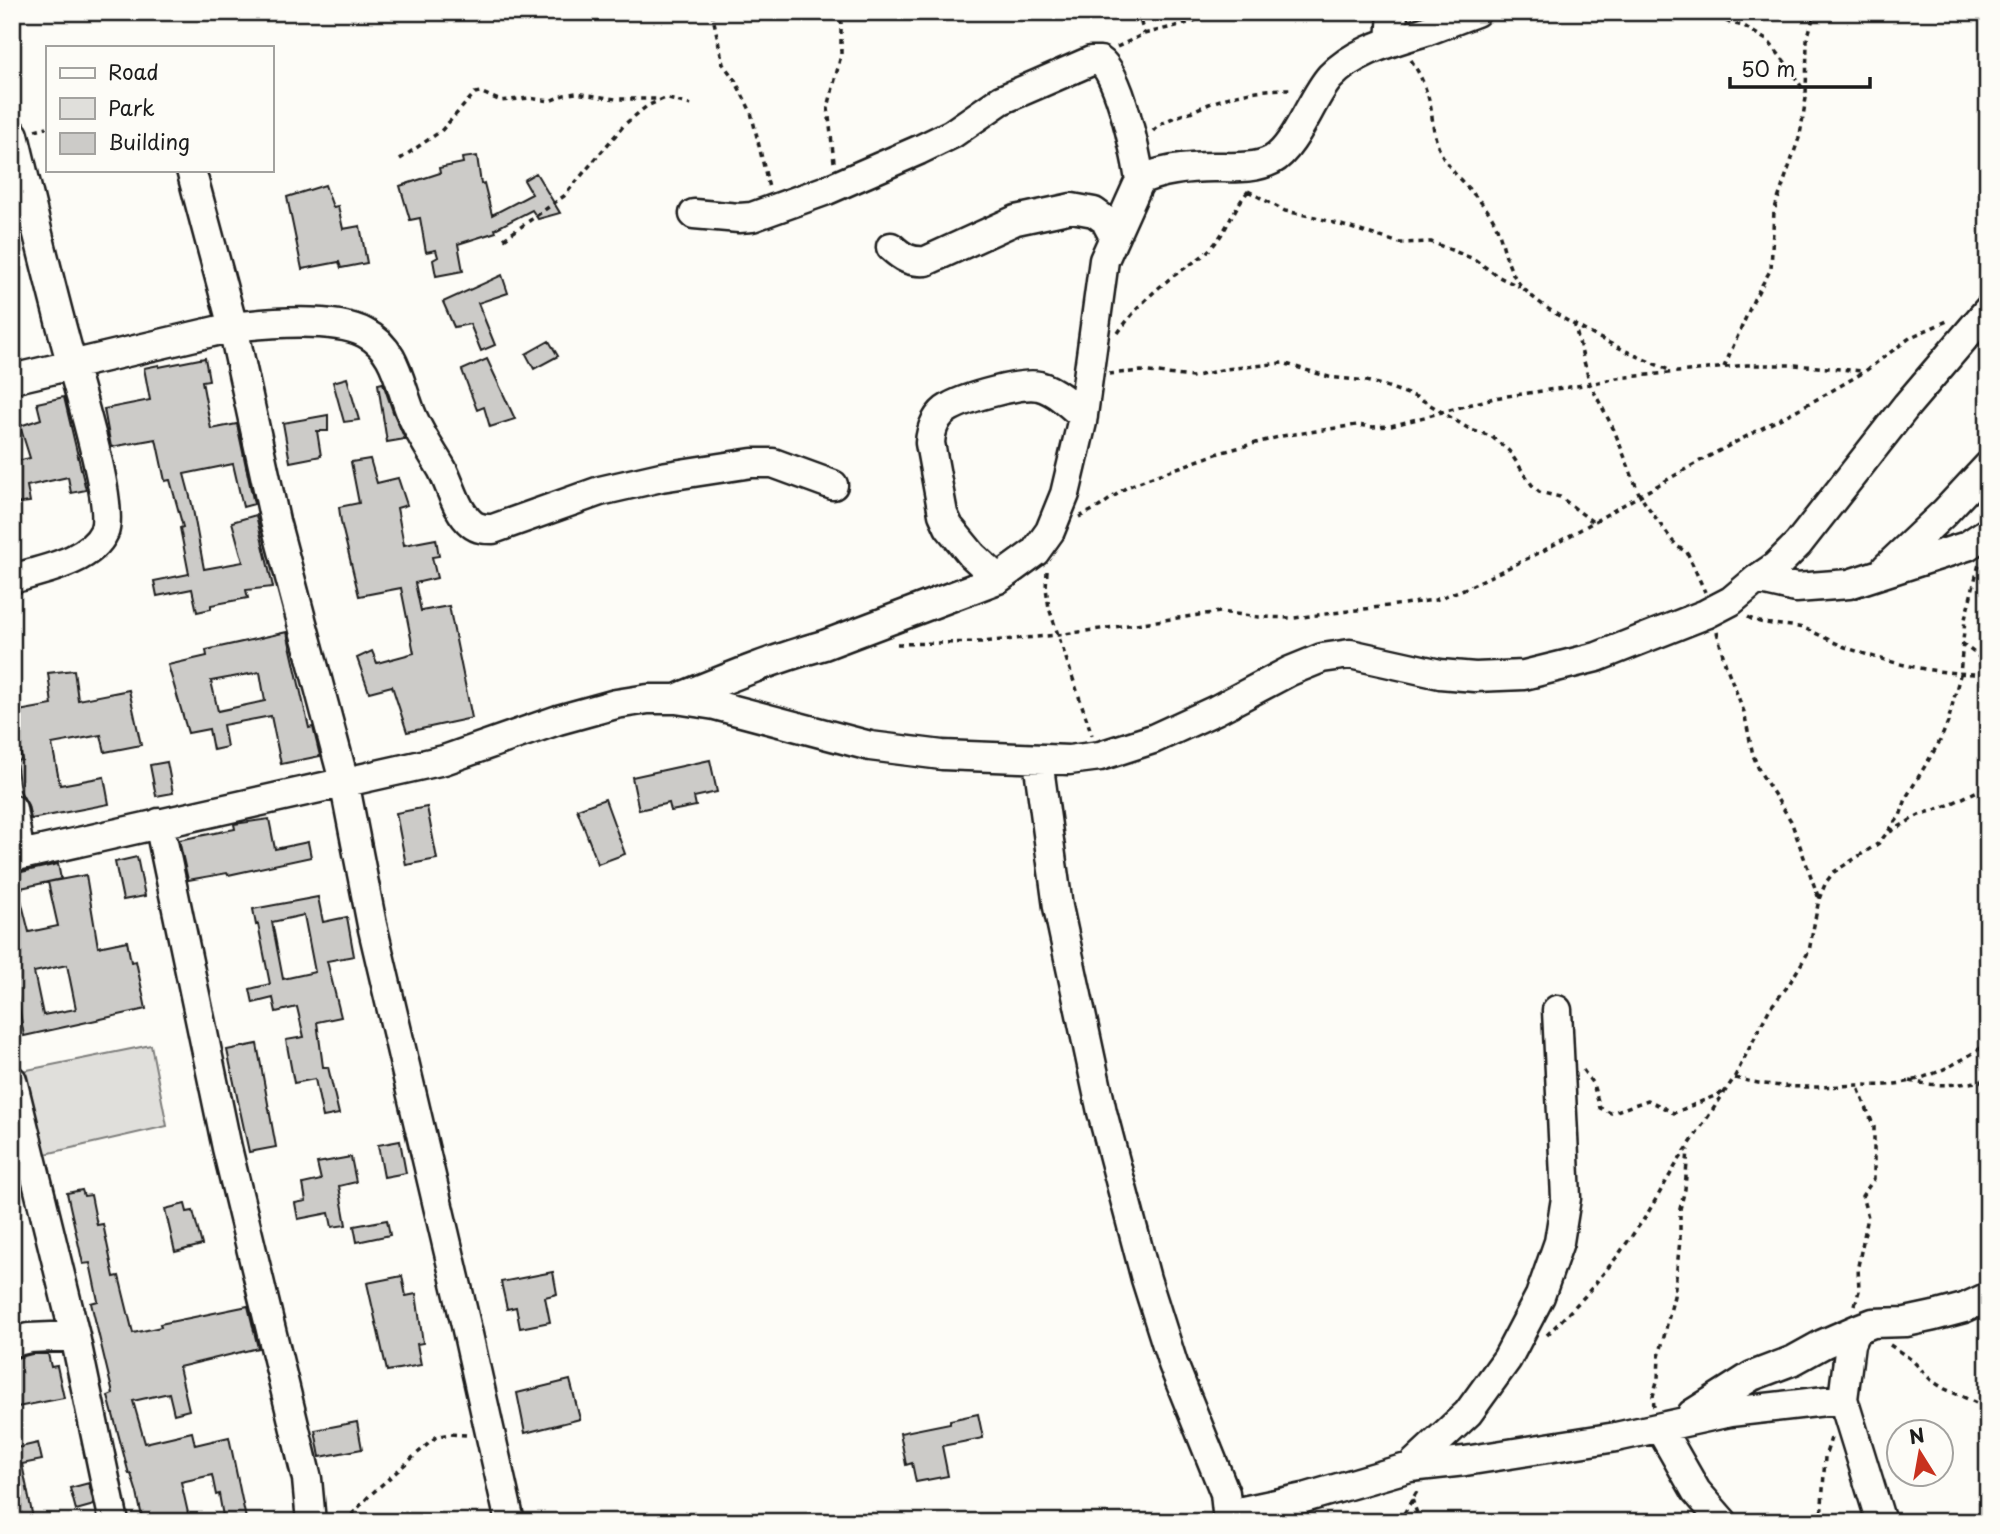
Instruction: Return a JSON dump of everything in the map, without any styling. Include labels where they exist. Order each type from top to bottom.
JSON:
[{"type":"street","points":[[1393,12],[1394,41]]},
{"type":"street","points":[[1140,180],[1172,171],[1233,168],[1271,161],[1279,156],[1307,117],[1322,88],[1332,76],[1362,52],[1476,12]]},
{"type":"street","points":[[676,699],[796,652],[824,645],[998,579],[1035,552],[1054,524],[1065,494],[1091,373],[1104,260],[1140,180],[1136,151],[1110,70],[1100,61],[1095,61],[1001,100],[951,134],[838,185],[752,217],[694,214]]},
{"type":"street","points":[[12,579],[84,555],[97,544],[105,530],[106,516],[100,476],[13,135]]},
{"type":"street","points":[[192,172],[233,327],[275,522],[344,781],[372,925],[510,1522]]},
{"type":"street","points":[[891,247],[901,257],[913,262],[926,261],[1016,220],[1072,208],[1094,212],[1105,220],[1113,235]]},
{"type":"street","points":[[12,809],[16,856],[443,760],[558,720],[616,704],[648,699],[676,699],[715,705],[870,746],[942,755],[1069,760],[1100,756],[1153,739],[1216,710],[1290,670],[1322,658],[1350,654],[1440,674],[1475,677],[1524,675],[1597,657],[1722,606],[1776,566],[1798,544],[1907,405],[1988,310]]},
{"type":"street","points":[[12,379],[233,327],[270,322],[303,322],[362,331],[386,350],[396,365],[412,415],[424,441],[471,523],[480,528],[492,529],[510,524],[600,491],[661,477],[752,463],[773,463],[833,485]]},
{"type":"street","points":[[998,579],[972,555],[949,527],[943,514],[930,431],[937,418],[950,407],[1005,388],[1023,386],[1039,386],[1051,392],[1083,416]]},
{"type":"street","points":[[1878,574],[1944,513],[1988,466]]},
{"type":"street","points":[[1756,579],[1796,588],[1849,584],[1967,545],[1988,532]]},
{"type":"street","points":[[1038,760],[1058,906],[1105,1124],[1146,1279],[1173,1364],[1225,1493],[1229,1518],[1421,1466],[1541,1450],[1667,1427],[1730,1412],[1843,1399]]},
{"type":"street","points":[[159,823],[227,1148],[307,1479],[312,1522]]},
{"type":"street","points":[[1421,1466],[1468,1413],[1507,1359],[1539,1296],[1559,1242],[1566,1198],[1557,1010]]},
{"type":"street","points":[[12,1080],[75,1336],[114,1522]]},
{"type":"street","points":[[1667,1427],[1752,1376],[1794,1360],[1862,1327],[1934,1316],[1964,1308],[1988,1297]]},
{"type":"street","points":[[1862,1327],[1850,1345],[1843,1399],[1881,1522]]},
{"type":"street","points":[[12,1342],[29,1338],[75,1336]]},
{"type":"street","points":[[1667,1427],[1696,1491],[1723,1522]]},
{"type":"path","points":[[712,12],[723,64],[735,80],[751,112],[774,209]]},
{"type":"path","points":[[838,185],[828,108],[841,55],[841,12]]},
{"type":"path","points":[[1143,12],[1144,34]]},
{"type":"path","points":[[1095,61],[1144,34],[1192,22],[1210,12]]},
{"type":"path","points":[[1707,12],[1730,23],[1744,26],[1768,41],[1786,62],[1806,94]]},
{"type":"path","points":[[1724,367],[1754,299],[1771,269],[1774,211],[1800,135],[1806,94],[1807,39],[1815,12]]},
{"type":"path","points":[[1394,41],[1416,68],[1427,92],[1439,148],[1462,183],[1492,216],[1504,254],[1522,288],[1574,323],[1673,372]]},
{"type":"path","points":[[1136,151],[1159,125],[1212,102],[1233,94],[1305,88],[1332,76]]},
{"type":"path","points":[[401,159],[441,131],[475,93],[480,92],[501,101],[529,98],[550,101],[576,93],[616,99],[665,98],[691,105]]},
{"type":"path","points":[[505,239],[564,196],[625,124],[658,99]]},
{"type":"path","points":[[1115,337],[1130,316],[1148,298],[1211,249],[1248,191],[1257,182]]},
{"type":"path","points":[[1248,191],[1285,211],[1315,217],[1400,243],[1422,242],[1441,246],[1474,259],[1499,278],[1522,288]]},
{"type":"path","points":[[889,644],[981,642],[1058,635],[1220,612],[1294,618],[1435,600],[1543,551],[1700,461],[1864,372],[1911,337],[1955,318]]},
{"type":"path","points":[[1574,323],[1590,384],[1614,430],[1640,496],[1671,539],[1690,558],[1722,606],[1755,621],[1804,628],[1831,642],[1917,669],[1959,675],[1988,674]]},
{"type":"path","points":[[1091,373],[1116,375],[1141,371],[1192,377],[1225,369],[1283,363],[1329,377],[1366,381],[1401,391],[1419,398],[1471,430],[1492,436],[1501,443],[1539,492],[1560,497],[1593,522]]},
{"type":"path","points":[[1054,524],[1084,515],[1127,487],[1144,480],[1219,453],[1282,436],[1340,426],[1391,426],[1494,398],[1617,378],[1724,367],[1795,365],[1864,372]]},
{"type":"path","points":[[1543,1339],[1585,1296],[1616,1258],[1726,1091],[1770,1008],[1788,986],[1809,951],[1819,899],[1826,882],[1835,872],[1867,853],[1888,833],[1900,816],[1908,796],[1940,741],[1951,711],[1969,602],[1979,563]]},
{"type":"path","points":[[1048,567],[1046,588],[1058,635],[1100,756]]},
{"type":"path","points":[[1722,606],[1718,638],[1744,712],[1753,755],[1760,772],[1791,821],[1819,899]]},
{"type":"path","points":[[1962,643],[1988,664]]},
{"type":"path","points":[[1888,833],[1919,815],[1944,807],[1988,786]]},
{"type":"path","points":[[1734,1078],[1796,1088],[1898,1084],[1955,1064],[1988,1043]]},
{"type":"path","points":[[1577,1061],[1593,1084],[1600,1108],[1611,1113],[1648,1100],[1674,1113],[1726,1091]]},
{"type":"path","points":[[1910,1081],[1926,1085],[1969,1084],[1988,1080]]},
{"type":"path","points":[[1857,1085],[1874,1127],[1874,1180],[1862,1196],[1868,1217],[1858,1266],[1862,1327],[1912,1360],[1932,1381],[1988,1408]]},
{"type":"path","points":[[1667,1427],[1653,1405],[1653,1396],[1661,1347],[1671,1317],[1674,1296],[1680,1240],[1680,1209],[1685,1189],[1688,1147]]},
{"type":"path","points":[[1821,1522],[1825,1457],[1843,1399]]},
{"type":"path","points":[[345,1522],[369,1496],[436,1437],[460,1433],[471,1436],[495,1452]]},
{"type":"path","points":[[1399,1522],[1412,1499],[1421,1466]]},
{"type":"path","points":[[1412,1499],[1420,1522]]},
{"type":"green space","points":[[151,1045],[167,1126],[41,1155],[22,1071]]},
{"type":"building","points":[[477,156],[481,184],[484,183],[492,215],[532,194],[524,180],[536,173],[560,213],[538,219],[532,210],[495,229],[496,232],[458,244],[463,271],[436,276],[433,260],[438,257],[436,250],[426,252],[420,218],[410,220],[400,186],[440,173],[439,168],[463,163],[462,158]]},
{"type":"building","points":[[325,185],[333,207],[338,206],[343,229],[360,226],[367,263],[341,268],[339,262],[302,269],[287,197]]},
{"type":"building","points":[[502,275],[508,293],[478,303],[495,345],[481,351],[470,324],[454,327],[443,302]]},
{"type":"building","points":[[549,341],[558,356],[534,369],[526,354]]},
{"type":"building","points":[[205,358],[209,380],[202,381],[211,429],[237,424],[254,504],[243,507],[233,464],[184,474],[204,569],[243,562],[232,522],[256,515],[273,587],[246,590],[248,598],[211,605],[211,609],[197,612],[192,589],[157,596],[154,581],[189,574],[180,528],[183,527],[170,480],[165,481],[156,439],[111,447],[104,409],[150,400],[144,368]]},
{"type":"building","points":[[487,359],[515,419],[490,427],[484,407],[477,410],[462,370]]},
{"type":"building","points":[[347,378],[359,420],[344,422],[333,382]]},
{"type":"building","points":[[383,383],[405,439],[387,442],[378,384]]},
{"type":"building","points":[[64,397],[86,490],[71,493],[68,477],[27,486],[30,502],[14,504],[12,485],[16,485],[12,462],[30,458],[20,426],[41,419],[37,403]]},
{"type":"building","points":[[328,415],[328,431],[317,431],[321,456],[290,462],[283,423]]},
{"type":"building","points":[[370,459],[377,483],[398,478],[407,505],[397,508],[404,545],[436,539],[439,556],[432,557],[437,578],[415,583],[421,611],[449,606],[472,718],[407,732],[392,686],[369,692],[357,658],[372,651],[377,663],[414,653],[401,588],[359,596],[341,522],[339,507],[359,503],[351,462]]},
{"type":"building","points":[[287,632],[309,728],[313,727],[320,756],[281,764],[271,716],[223,725],[227,747],[213,750],[209,729],[188,733],[168,665],[207,656],[206,650]],"holes":[[[260,672],[265,701],[218,711],[211,681]]]},
{"type":"building","points":[[74,670],[78,700],[129,690],[141,745],[105,752],[101,735],[52,744],[60,785],[104,777],[109,804],[31,819],[28,805],[20,791],[16,761],[22,760],[13,712],[52,705],[48,673]]},
{"type":"building","points":[[710,760],[717,792],[694,797],[696,806],[671,811],[669,803],[639,810],[632,777]]},
{"type":"building","points":[[167,762],[173,793],[156,796],[150,765]]},
{"type":"building","points":[[605,799],[625,854],[598,864],[577,809]]},
{"type":"building","points":[[427,807],[437,859],[406,865],[396,813]]},
{"type":"building","points":[[269,819],[275,849],[308,842],[311,857],[228,875],[227,873],[188,880],[179,840],[235,829],[234,824]]},
{"type":"building","points":[[137,857],[145,896],[123,900],[115,862]]},
{"type":"building","points":[[58,864],[61,879],[21,888],[17,873]]},
{"type":"building","points":[[86,875],[98,947],[127,941],[131,962],[136,961],[146,1009],[24,1036],[12,966],[12,960],[15,959],[12,944],[12,889],[18,888],[29,932],[58,926],[48,882]],"holes":[[[67,965],[76,1009],[43,1015],[34,972]]]},
{"type":"building","points":[[318,897],[323,922],[347,917],[354,956],[327,961],[341,1017],[317,1022],[323,1067],[328,1067],[339,1114],[323,1117],[315,1079],[294,1083],[286,1040],[304,1037],[297,1007],[276,1012],[273,998],[253,1003],[250,989],[270,984],[253,909]],"holes":[[[304,915],[315,972],[283,979],[272,922]]]},
{"type":"building","points":[[257,1044],[276,1147],[249,1152],[227,1050]]},
{"type":"building","points":[[400,1141],[406,1173],[384,1177],[378,1145]]},
{"type":"building","points":[[351,1157],[356,1182],[339,1186],[346,1225],[332,1227],[329,1213],[298,1219],[295,1203],[306,1201],[303,1184],[321,1180],[317,1163]]},
{"type":"building","points":[[82,1190],[84,1196],[91,1195],[97,1225],[103,1224],[114,1277],[119,1276],[133,1333],[161,1327],[160,1324],[248,1306],[258,1348],[179,1367],[189,1410],[174,1414],[169,1393],[133,1401],[145,1443],[192,1432],[195,1445],[229,1437],[246,1519],[224,1522],[212,1475],[181,1482],[190,1522],[143,1522],[108,1396],[113,1394],[91,1303],[98,1301],[90,1263],[83,1264],[67,1193]]},
{"type":"building","points":[[185,1204],[187,1212],[193,1211],[202,1245],[175,1252],[165,1209]]},
{"type":"building","points":[[387,1220],[390,1235],[357,1242],[354,1226]]},
{"type":"building","points":[[553,1272],[557,1294],[545,1297],[550,1322],[520,1328],[516,1307],[507,1309],[501,1282]]},
{"type":"building","points":[[402,1276],[406,1296],[416,1294],[423,1343],[417,1344],[421,1365],[387,1371],[367,1283]]},
{"type":"building","points":[[32,1354],[48,1354],[51,1367],[57,1366],[64,1398],[12,1408],[12,1359]]},
{"type":"building","points":[[570,1380],[580,1419],[525,1433],[517,1393]]},
{"type":"building","points":[[978,1414],[983,1438],[942,1446],[948,1476],[916,1482],[912,1463],[906,1465],[900,1433],[950,1423],[950,1420]]},
{"type":"building","points":[[357,1422],[362,1449],[320,1457],[315,1430]]},
{"type":"building","points":[[38,1443],[42,1460],[22,1464],[33,1518],[18,1521],[12,1494],[12,1449]]},
{"type":"building","points":[[89,1483],[94,1505],[76,1510],[70,1488]]}]
